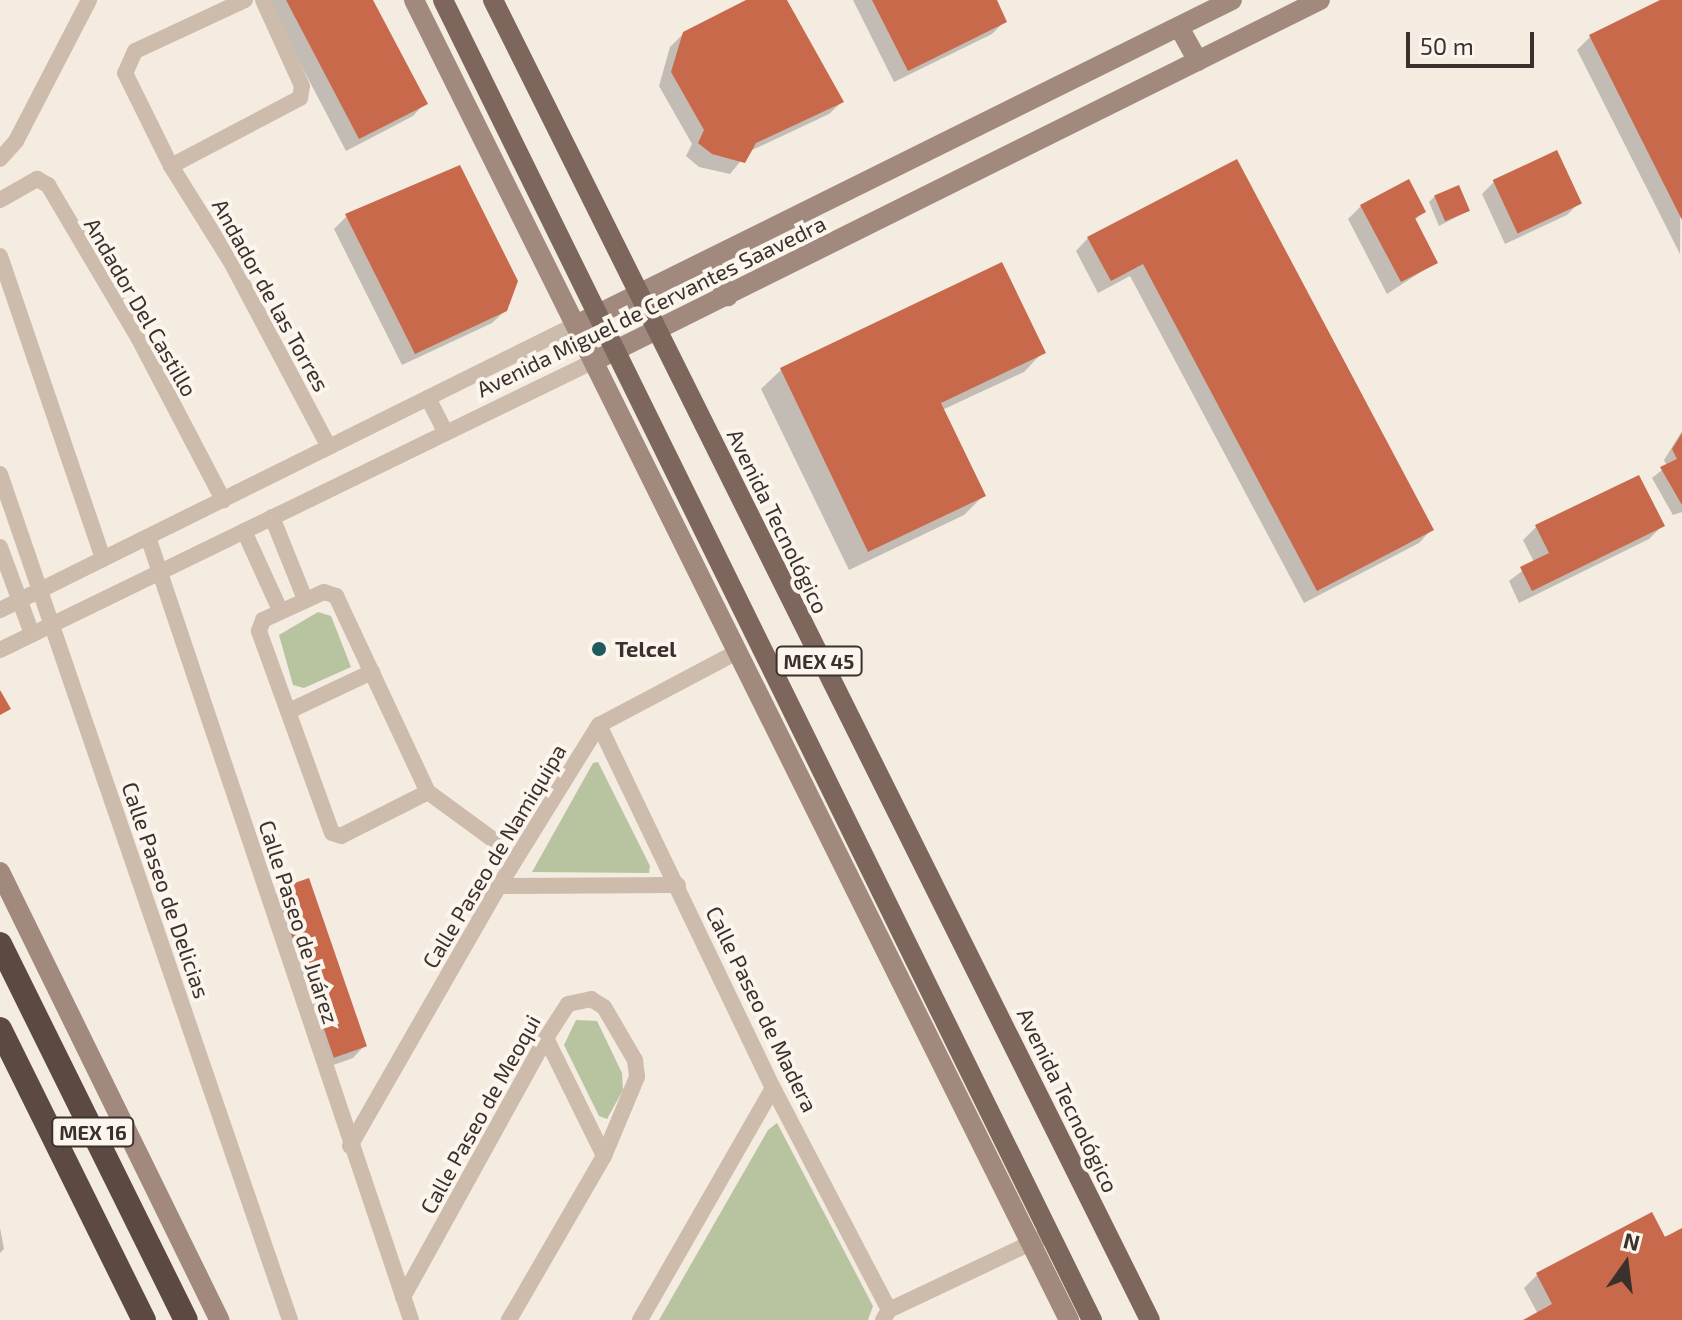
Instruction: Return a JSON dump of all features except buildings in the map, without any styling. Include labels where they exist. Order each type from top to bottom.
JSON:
[{"type":"highway","name":"MEX 16","points":[[0,944],[186,1320]]},
{"type":"highway","name":"MEX 16","points":[[0,1029],[144,1320]]},
{"type":"main road","name":"MEX 45","points":[[443,0],[1092,1320]]},
{"type":"main road","name":"Avenida Tecnológico","points":[[493,0],[659,330],[846,716],[1150,1320]]},
{"type":"street","points":[[0,159],[16,141],[89,0]]},
{"type":"street","name":"Andador de las Torres","points":[[245,0],[127,59],[127,81],[171,166],[231,262],[329,447]]},
{"type":"street","points":[[171,166],[300,98],[302,86],[263,0]]},
{"type":"street","points":[[414,0],[1069,1320]]},
{"type":"street","name":"Avenida Miguel de Cervantes Saavedra","points":[[0,610],[1232,0]]},
{"type":"street","name":"Avenida Miguel de Cervantes Saavedra","points":[[0,650],[659,330],[1320,0]]},
{"type":"street","points":[[1179,27],[1198,61]]},
{"type":"street","name":"Andador Del Castillo","points":[[0,200],[37,179],[48,185],[139,339],[223,500]]},
{"type":"street","points":[[0,256],[103,559]]},
{"type":"street","points":[[709,261],[728,296]]},
{"type":"street","points":[[428,398],[446,433]]},
{"type":"street","name":"Calle Paseo de Delicias","points":[[0,474],[290,1320]]},
{"type":"street","points":[[272,517],[305,599]]},
{"type":"street","points":[[244,531],[280,610]]},
{"type":"street","name":"Calle Paseo de Juárez","points":[[148,537],[350,1146],[411,1320]]},
{"type":"street","points":[[0,547],[32,634]]},
{"type":"street","points":[[428,792],[341,836],[332,833],[259,631],[263,620],[328,591],[336,596],[428,792],[495,841]]},
{"type":"street","points":[[599,725],[739,651]]},
{"type":"street","points":[[289,711],[372,672]]},
{"type":"street","name":"Calle Paseo de Namiquipa","points":[[350,1146],[499,886],[599,725]]},
{"type":"street","name":"Calle Paseo de Madera","points":[[599,725],[886,1315]]},
{"type":"street","points":[[0,872],[219,1320]]},
{"type":"street","points":[[499,886],[678,885]]},
{"type":"street","name":"Calle Paseo de Meoqui","points":[[403,1297],[546,1038],[568,1004],[591,999],[604,1007],[635,1060],[635,1086],[604,1156],[509,1320]]},
{"type":"street","points":[[546,1038],[604,1156]]},
{"type":"street","points":[[640,1320],[773,1088]]},
{"type":"street","points":[[886,1315],[1050,1234]]},
{"type":"green space","points":[[318,612],[331,616],[351,667],[304,688],[293,685],[279,635]]},
{"type":"green space","points":[[598,762],[650,866],[649,873],[532,872],[593,763]]},
{"type":"green space","points":[[576,1020],[597,1021],[622,1073],[623,1090],[607,1119],[599,1116],[564,1045]]},
{"type":"green space","points":[[777,1123],[873,1306],[868,1320],[659,1320],[768,1130]]},
{"type":"place","name":"Telcel","points":[[599,649]]}]
